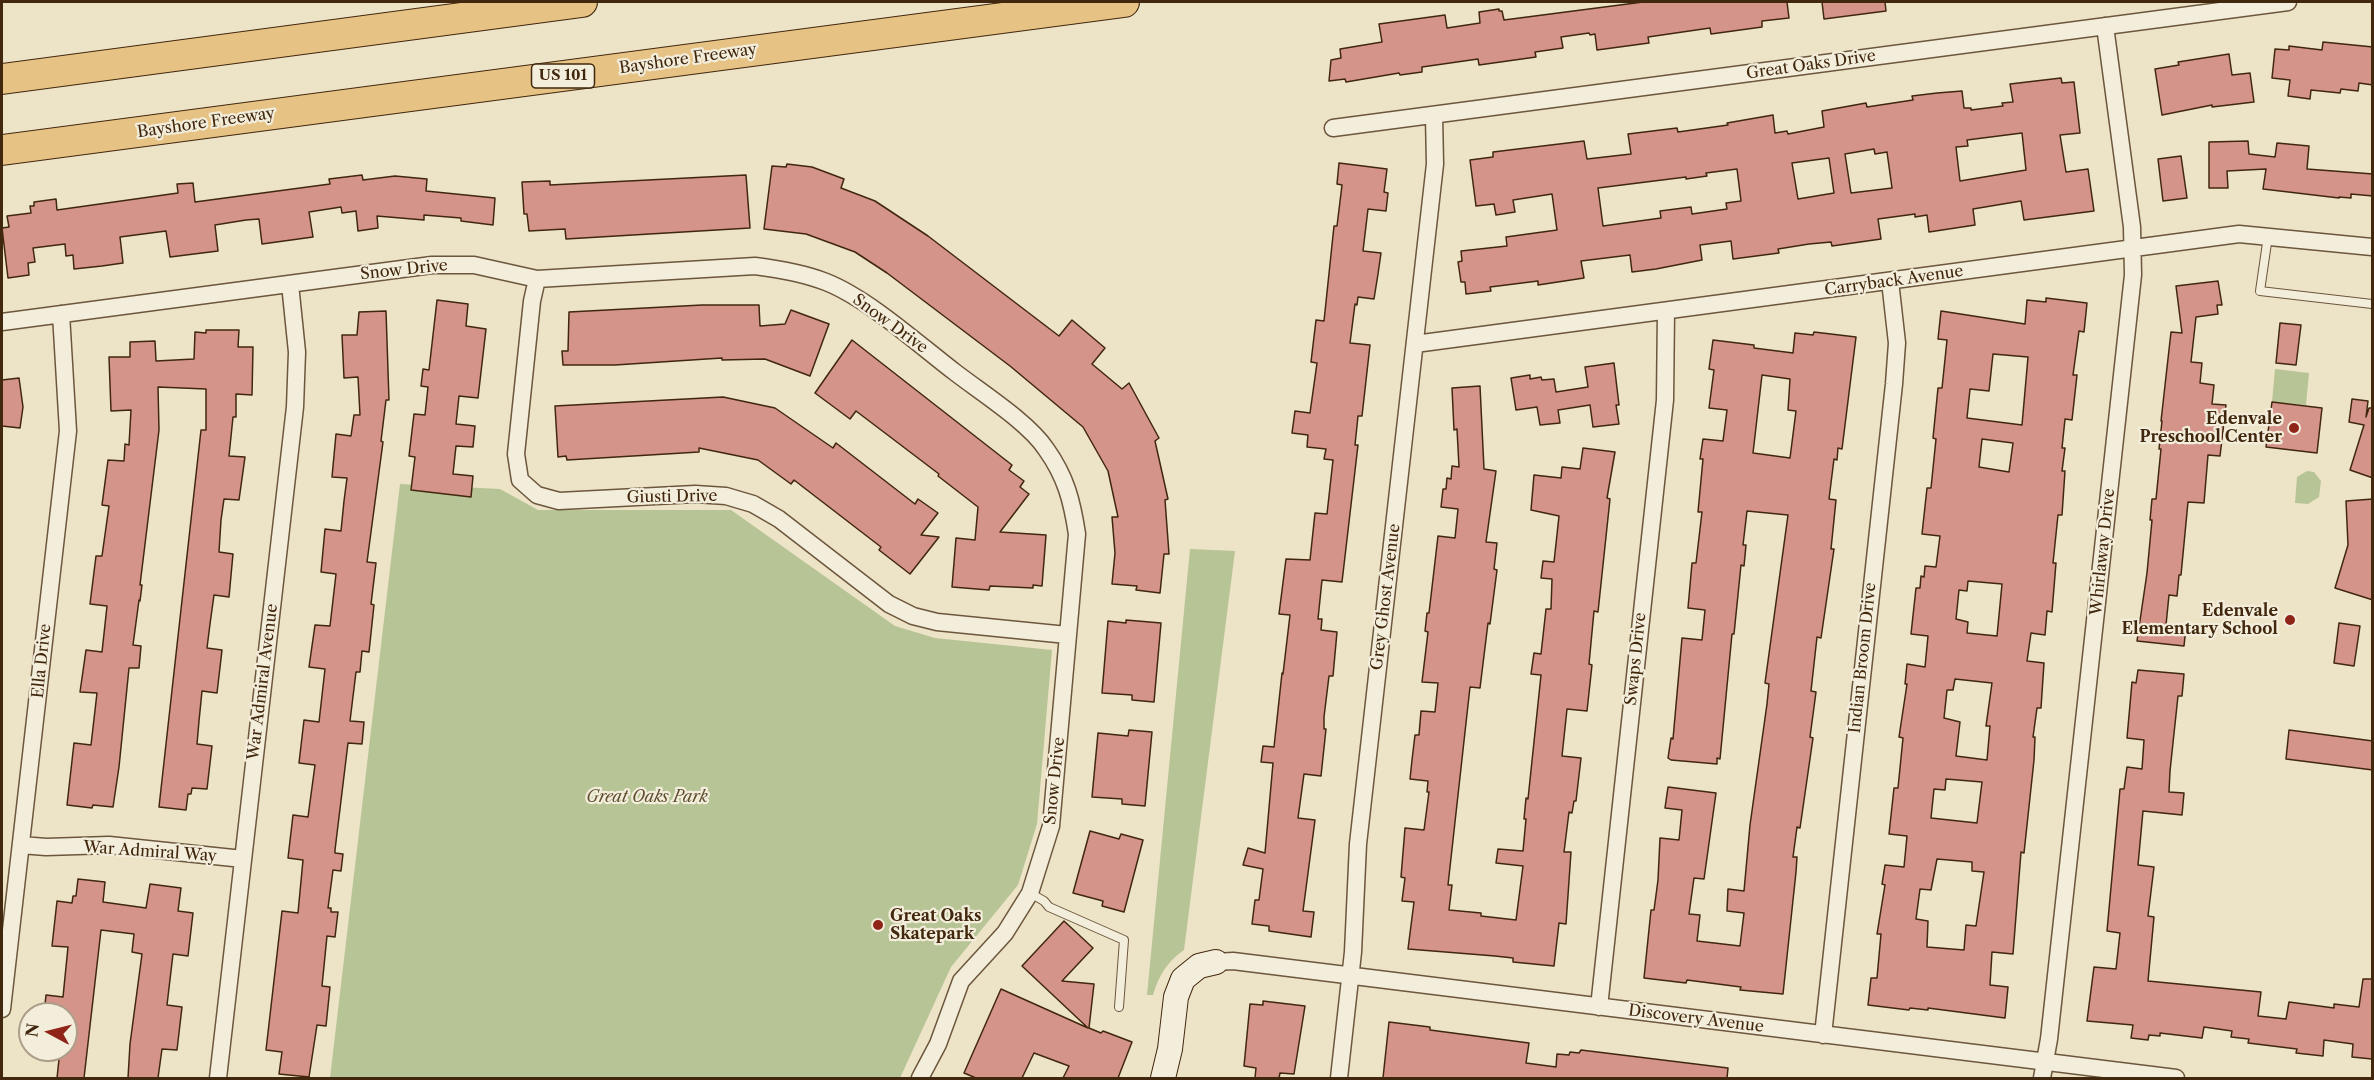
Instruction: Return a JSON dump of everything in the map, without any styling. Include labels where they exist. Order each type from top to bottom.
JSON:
[{"type":"highway","points":[[2,79],[582,2]]},
{"type":"highway","name":"Bayshore Freeway","points":[[2,150],[1124,2]]},
{"type":"street","name":"Great Oaks Drive","points":[[1333,128],[2288,2]]},
{"type":"street","name":"Whirlaway Drive","points":[[2043,1071],[2131,298],[2132,227],[2104,26]]},
{"type":"street","name":"Grey Ghost Avenue","points":[[1339,1078],[1351,976],[1358,844],[1435,164],[1434,116]]},
{"type":"street","name":"Carryback Avenue","points":[[1415,344],[2239,234],[2268,235],[2373,247]]},
{"type":"street","name":"Snow Drive","points":[[2,322],[432,265],[474,265],[537,279],[755,266],[788,270],[826,282],[856,297],[1013,416],[1045,447],[1060,472],[1072,499],[1077,534],[1052,826],[1030,893],[1005,933],[961,981],[938,1044],[920,1078]]},
{"type":"street","name":"Giusti Drive","points":[[537,279],[532,302],[516,454],[520,480],[537,495],[559,501],[696,494],[726,496],[753,504],[779,519],[889,604],[913,616],[937,622],[1067,635]]},
{"type":"street","name":"Indian Broom Drive","points":[[1823,1035],[1894,384],[1897,342],[1890,282]]},
{"type":"street","name":"War Admiral Avenue","points":[[218,1078],[296,407],[297,352],[290,285]]},
{"type":"street","name":"Swaps Drive","points":[[1599,1007],[1665,400],[1666,311]]},
{"type":"street","name":"Ella Drive","points":[[2,1008],[68,431],[61,314]]},
{"type":"street","name":"War Admiral Way","points":[[21,845],[46,847],[109,845],[243,859]]},
{"type":"street","name":"Discovery Avenue","points":[[1216,962],[1233,961],[1823,1035],[2043,1071],[2176,1078]]},
{"type":"street","points":[[1163,1078],[1170,1049],[1176,997],[1183,979],[1199,966],[1216,962]]},
{"type":"lane","points":[[2268,235],[2260,291],[2373,304]]},
{"type":"lane","points":[[1030,893],[1044,901],[1049,907],[1124,940],[1119,1007]]},
{"type":"green space","points":[[2275,369],[2309,373],[2306,405],[2272,402]]},
{"type":"green space","points":[[2307,471],[2314,472],[2321,481],[2319,497],[2308,504],[2295,503],[2297,477]]},
{"type":"green space","name":"Great Oaks Park","points":[[400,484],[500,489],[538,510],[731,510],[895,626],[935,638],[1052,650],[1037,824],[1018,885],[951,967],[900,1078],[330,1078]]},
{"type":"green space","points":[[1190,549],[1235,551],[1184,950],[1164,970],[1153,995],[1147,995]]},
{"type":"building","points":[[1643,2],[1787,2],[1789,18],[1762,21],[1762,27],[1711,34],[1710,28],[1648,37],[1649,43],[1597,50],[1595,34],[1590,35],[1589,33],[1561,37],[1563,48],[1535,52],[1536,57],[1479,65],[1478,59],[1422,67],[1422,72],[1400,75],[1399,73],[1346,82],[1345,79],[1329,81],[1331,60],[1341,58],[1340,49],[1382,42],[1379,24],[1445,15],[1447,28],[1480,23],[1479,12],[1499,9],[1502,11],[1504,20]]},
{"type":"building","points":[[1822,2],[1885,2],[1886,11],[1824,19]]},
{"type":"building","points":[[2323,42],[2373,47],[2373,85],[2359,83],[2358,91],[2341,89],[2340,93],[2311,90],[2310,99],[2288,96],[2290,80],[2272,78],[2275,49],[2289,50],[2289,46],[2322,50]]},
{"type":"building","points":[[2229,54],[2232,75],[2250,73],[2254,102],[2212,107],[2212,105],[2162,115],[2155,69],[2179,65],[2178,62]]},
{"type":"building","points":[[2061,78],[2062,83],[2074,82],[2080,133],[2060,135],[2066,172],[2088,169],[2094,211],[2024,220],[2021,201],[1973,209],[1975,225],[1929,232],[1927,215],[1915,217],[1915,214],[1878,219],[1881,239],[1832,246],[1831,242],[1809,244],[1778,249],[1779,253],[1733,259],[1731,241],[1700,245],[1702,260],[1656,269],[1632,272],[1630,255],[1581,261],[1584,278],[1538,285],[1538,281],[1490,287],[1491,291],[1466,294],[1465,282],[1461,282],[1458,262],[1462,261],[1461,251],[1507,246],[1506,237],[1557,230],[1552,194],[1513,200],[1515,212],[1496,215],[1494,204],[1476,206],[1470,160],[1493,157],[1493,152],[1584,141],[1587,159],[1631,154],[1628,134],[1677,128],[1678,132],[1728,125],[1727,123],[1773,115],[1775,133],[1787,131],[1788,134],[1824,127],[1822,111],[1866,103],[1867,107],[1913,100],[1912,96],[1937,93],[1962,91],[1964,108],[1971,108],[1971,110],[2003,106],[2002,103],[2013,102],[2010,84]],"holes":[[[2022,133],[2026,170],[1960,181],[1956,147],[1968,146],[1967,140]],[[1874,149],[1875,154],[1887,152],[1892,188],[1851,193],[1845,154]],[[1829,158],[1834,193],[1798,199],[1792,163]],[[1737,169],[1741,201],[1726,203],[1727,209],[1692,214],[1691,207],[1660,211],[1661,218],[1603,226],[1598,188],[1686,177],[1686,179],[1707,176],[1706,173]]]},
{"type":"building","points":[[2248,141],[2249,154],[2275,157],[2277,143],[2309,146],[2307,169],[2373,174],[2373,196],[2351,194],[2351,198],[2339,198],[2263,189],[2266,169],[2227,171],[2228,188],[2209,188],[2209,142]]},
{"type":"building","points":[[2181,156],[2187,198],[2163,201],[2158,159]]},
{"type":"building","points":[[1339,163],[1387,169],[1384,192],[1388,193],[1386,211],[1368,209],[1363,251],[1381,253],[1374,299],[1358,297],[1350,343],[1370,345],[1362,416],[1358,416],[1355,445],[1358,445],[1342,582],[1322,580],[1318,619],[1322,619],[1321,630],[1337,632],[1333,676],[1329,676],[1324,717],[1324,729],[1326,729],[1321,776],[1304,774],[1298,818],[1315,820],[1303,911],[1314,912],[1311,937],[1269,931],[1269,926],[1252,924],[1255,900],[1259,900],[1263,869],[1243,865],[1248,848],[1265,853],[1273,763],[1261,762],[1263,746],[1274,747],[1283,674],[1290,615],[1279,614],[1286,559],[1310,560],[1315,513],[1327,514],[1333,460],[1324,459],[1326,449],[1307,447],[1308,435],[1292,433],[1295,411],[1310,413],[1317,363],[1311,362],[1316,320],[1324,321],[1334,226],[1337,226],[1342,185],[1337,184]]},
{"type":"building","points":[[787,164],[812,167],[844,179],[841,188],[875,201],[928,236],[1059,336],[1072,320],[1105,348],[1092,364],[1122,389],[1129,383],[1159,438],[1155,441],[1168,499],[1165,500],[1169,554],[1164,554],[1160,593],[1136,590],[1137,586],[1112,584],[1115,553],[1112,517],[1118,517],[1108,471],[1083,427],[1010,366],[887,273],[855,252],[806,234],[764,229],[772,166],[786,167]]},
{"type":"building","points":[[362,175],[363,180],[395,176],[427,179],[426,191],[495,198],[493,225],[461,221],[461,218],[424,215],[424,220],[377,216],[378,228],[358,231],[356,211],[342,213],[341,207],[309,212],[313,237],[262,244],[259,219],[215,225],[218,251],[170,257],[166,231],[120,237],[123,263],[74,269],[73,255],[66,256],[65,244],[33,248],[35,262],[28,263],[29,275],[8,278],[2,228],[9,227],[7,216],[31,213],[30,206],[34,206],[34,202],[56,199],[57,210],[178,193],[177,184],[193,183],[195,202],[330,184],[329,179]]},
{"type":"building","points":[[746,175],[750,228],[566,239],[565,229],[529,231],[527,214],[524,214],[522,182],[550,181],[550,185]]},
{"type":"building","points":[[2218,281],[2222,305],[2217,305],[2218,314],[2196,317],[2191,362],[2202,363],[2200,383],[2214,385],[2212,404],[2226,405],[2220,456],[2208,455],[2204,503],[2188,502],[2181,575],[2179,575],[2177,596],[2169,595],[2166,625],[2186,627],[2184,646],[2137,641],[2147,573],[2152,499],[2156,499],[2161,421],[2171,332],[2182,333],[2176,286]]},
{"type":"building","points":[[2046,298],[2087,303],[2084,332],[2079,331],[2073,375],[2077,375],[2072,420],[2065,419],[2062,471],[2065,471],[2062,515],[2058,515],[2053,563],[2056,563],[2052,612],[2047,611],[2045,635],[2031,633],[2027,661],[2044,663],[2041,708],[2037,708],[2033,737],[2035,737],[2034,760],[2024,853],[2021,852],[2013,954],[1992,952],[1990,985],[2008,987],[2005,1018],[1928,1008],[1928,1010],[1910,1008],[1909,1010],[1868,1005],[1871,978],[1877,978],[1881,934],[1877,934],[1885,885],[1882,884],[1885,865],[1904,867],[1907,836],[1889,834],[1894,788],[1898,788],[1903,738],[1899,737],[1907,684],[1905,684],[1907,664],[1925,667],[1928,636],[1911,634],[1916,588],[1920,588],[1925,566],[1936,567],[1940,536],[1922,534],[1927,488],[1931,488],[1938,388],[1942,388],[1947,340],[1938,339],[1941,311],[2025,324],[2027,300],[2046,302]],"holes":[[[1993,354],[2028,357],[2022,425],[1967,418],[1970,389],[1989,391]],[[1982,439],[2013,443],[2009,472],[1979,467]],[[1968,581],[2002,584],[1997,636],[1967,633],[1968,622],[1956,619],[1959,590],[1967,591]],[[1955,679],[1992,683],[1986,726],[1990,726],[1987,760],[1956,756],[1960,722],[1944,718],[1947,690],[1953,690]],[[1946,779],[1982,782],[1977,823],[1931,818],[1934,789],[1945,790]],[[1937,859],[1972,862],[1972,871],[1984,872],[1976,926],[1966,925],[1964,950],[1927,947],[1928,921],[1916,919],[1920,889],[1931,890]]]},
{"type":"building","points":[[437,300],[468,304],[466,326],[486,329],[478,398],[459,396],[456,424],[475,426],[473,447],[456,446],[453,474],[473,476],[471,497],[411,490],[415,457],[409,456],[414,414],[425,415],[428,387],[421,386],[423,369],[429,370]]},
{"type":"building","points":[[702,305],[759,305],[760,326],[785,324],[791,310],[829,324],[810,376],[765,359],[722,360],[722,358],[615,365],[563,365],[562,351],[568,351],[569,312]]},
{"type":"building","points":[[386,311],[389,400],[386,400],[381,441],[383,442],[367,562],[376,563],[371,604],[374,605],[369,652],[362,651],[360,672],[356,672],[350,721],[364,722],[362,744],[348,743],[335,850],[335,853],[343,854],[341,871],[333,870],[328,908],[331,908],[331,912],[338,912],[335,937],[327,936],[322,986],[330,987],[326,1026],[317,1025],[309,1077],[279,1074],[282,1052],[266,1050],[282,911],[298,913],[303,860],[288,858],[293,815],[308,817],[315,765],[299,763],[304,720],[319,722],[325,669],[309,667],[315,625],[330,626],[336,574],[321,572],[325,529],[341,531],[347,478],[332,477],[336,434],[351,436],[354,415],[360,415],[358,377],[344,378],[342,335],[357,335],[359,312]]},
{"type":"building","points":[[2280,323],[2301,325],[2296,365],[2276,363]]},
{"type":"building","points":[[206,330],[239,330],[238,347],[253,347],[252,395],[236,394],[236,417],[233,417],[229,456],[245,457],[239,500],[224,499],[221,520],[219,552],[233,554],[229,597],[214,595],[207,648],[222,650],[217,693],[202,691],[197,744],[212,746],[207,789],[192,788],[191,794],[188,794],[186,810],[159,807],[201,430],[206,430],[206,389],[158,387],[159,430],[133,645],[141,646],[139,668],[129,668],[113,807],[93,805],[92,808],[67,805],[74,743],[91,745],[97,693],[80,692],[86,650],[102,652],[107,606],[90,604],[96,556],[102,556],[109,506],[102,505],[108,460],[124,461],[125,444],[129,445],[131,410],[111,411],[109,357],[130,357],[130,342],[155,341],[156,361],[194,359],[195,332],[206,333]]},
{"type":"building","points":[[1814,332],[1856,337],[1842,449],[1838,448],[1837,460],[1834,459],[1829,499],[1836,500],[1831,549],[1834,549],[1821,638],[1817,637],[1811,691],[1816,692],[1810,737],[1813,738],[1800,828],[1797,827],[1793,857],[1797,857],[1796,872],[1783,994],[1740,990],[1741,987],[1687,980],[1686,983],[1644,978],[1651,910],[1654,910],[1658,880],[1660,838],[1679,840],[1682,810],[1665,808],[1668,787],[1716,793],[1704,879],[1694,878],[1689,914],[1700,915],[1697,941],[1740,946],[1744,913],[1727,911],[1728,889],[1744,891],[1750,825],[1767,704],[1769,684],[1765,683],[1788,515],[1747,511],[1743,545],[1746,545],[1744,566],[1741,565],[1734,634],[1732,634],[1720,759],[1717,758],[1717,764],[1671,760],[1668,758],[1671,738],[1673,739],[1682,638],[1702,640],[1705,610],[1688,608],[1692,563],[1696,563],[1702,512],[1698,512],[1703,439],[1723,441],[1727,410],[1709,408],[1714,370],[1709,369],[1713,340],[1793,353],[1795,333],[1813,335]],"holes":[[[1762,375],[1790,379],[1788,410],[1796,411],[1790,458],[1753,453]]]},
{"type":"building","points":[[852,340],[1012,465],[1009,470],[1024,481],[1020,487],[1029,494],[1000,532],[1046,535],[1042,586],[1033,585],[1033,588],[990,586],[989,590],[952,587],[956,538],[975,540],[978,507],[938,476],[939,474],[856,411],[850,419],[815,393]]},
{"type":"building","points":[[1614,363],[1619,424],[1593,427],[1590,405],[1558,410],[1560,423],[1540,425],[1537,407],[1516,410],[1511,378],[1530,375],[1530,379],[1541,377],[1542,380],[1554,379],[1556,392],[1588,387],[1585,367]]},
{"type":"building","points":[[19,378],[23,407],[20,428],[2,426],[2,380]]},
{"type":"building","points":[[1480,386],[1484,469],[1496,471],[1486,542],[1497,543],[1494,569],[1497,570],[1480,688],[1470,687],[1448,885],[1452,885],[1449,910],[1516,920],[1523,866],[1496,863],[1498,849],[1523,851],[1526,798],[1528,799],[1541,675],[1531,674],[1534,653],[1541,654],[1546,609],[1551,609],[1552,579],[1541,578],[1543,561],[1554,562],[1559,516],[1531,510],[1534,475],[1561,478],[1562,467],[1580,469],[1583,448],[1615,452],[1607,498],[1610,499],[1598,612],[1594,611],[1587,711],[1567,709],[1562,756],[1581,758],[1576,801],[1574,801],[1572,813],[1569,812],[1564,852],[1571,852],[1566,924],[1559,923],[1554,966],[1513,962],[1513,958],[1408,949],[1414,902],[1402,901],[1405,878],[1401,877],[1405,828],[1424,830],[1429,792],[1427,792],[1428,781],[1410,779],[1412,760],[1415,735],[1419,735],[1421,711],[1435,712],[1438,683],[1422,682],[1428,632],[1425,631],[1427,613],[1429,613],[1438,536],[1455,538],[1458,509],[1441,507],[1443,489],[1446,489],[1447,478],[1451,479],[1452,466],[1459,467],[1452,388]]},
{"type":"building","points":[[723,397],[775,408],[833,448],[836,443],[915,504],[918,499],[938,513],[921,535],[939,537],[910,574],[879,550],[881,547],[794,480],[791,484],[758,460],[699,448],[699,452],[567,460],[566,456],[558,457],[555,406]]},
{"type":"building","points":[[2352,399],[2368,401],[2366,417],[2369,408],[2373,408],[2373,478],[2350,470],[2364,425],[2349,422]]},
{"type":"building","points":[[2272,402],[2322,408],[2317,453],[2266,447]]},
{"type":"building","points":[[2373,499],[2373,600],[2335,588],[2348,545],[2346,501]]},
{"type":"building","points":[[1126,620],[1161,623],[1154,702],[1132,700],[1132,695],[1102,693],[1108,621],[1126,623]]},
{"type":"building","points":[[2339,623],[2360,626],[2354,666],[2334,663]]},
{"type":"building","points":[[2138,670],[2184,674],[2182,696],[2178,696],[2169,792],[2184,793],[2182,815],[2143,811],[2138,865],[2154,867],[2148,916],[2154,917],[2148,981],[2261,992],[2258,1016],[2286,1019],[2289,1002],[2334,1008],[2334,1004],[2359,1007],[2363,979],[2373,979],[2372,1059],[2352,1057],[2353,1044],[2324,1040],[2323,1056],[2296,1053],[2297,1049],[2248,1043],[2249,1039],[2231,1037],[2232,1031],[2204,1027],[2202,1038],[2160,1033],[2160,1036],[2149,1035],[2148,1040],[2131,1038],[2133,1025],[2087,1021],[2094,967],[2116,969],[2120,933],[2107,931],[2120,789],[2124,789],[2127,767],[2142,769],[2144,740],[2127,738],[2132,682],[2136,683]]},
{"type":"building","points":[[1129,730],[1152,732],[1145,806],[1122,804],[1122,799],[1092,797],[1098,733],[1128,736]]},
{"type":"building","points":[[2289,730],[2373,741],[2373,770],[2286,759]]},
{"type":"building","points":[[1090,831],[1119,839],[1121,834],[1143,840],[1124,912],[1102,906],[1103,901],[1073,893]]},
{"type":"building","points":[[78,879],[105,882],[103,902],[146,908],[150,884],[181,888],[178,911],[193,913],[188,956],[173,954],[167,1005],[182,1007],[177,1050],[162,1049],[158,1078],[128,1078],[130,1044],[142,954],[132,952],[134,934],[101,930],[84,1078],[57,1078],[59,1062],[78,1062],[78,1002],[45,1002],[46,995],[63,997],[68,947],[52,946],[57,901],[72,903],[73,896],[76,896]]},
{"type":"building","points":[[1064,921],[1093,948],[1062,981],[1094,984],[1089,1028],[1132,1042],[1118,1078],[1063,1078],[1069,1066],[1034,1053],[1022,1078],[976,1078],[964,1073],[1001,989],[1088,1028],[1022,966]]},
{"type":"building","points":[[1263,1001],[1305,1006],[1294,1074],[1280,1073],[1279,1078],[1255,1078],[1256,1068],[1244,1066],[1250,1004],[1263,1005]]},
{"type":"building","points":[[1389,1022],[1430,1027],[1430,1030],[1529,1043],[1526,1063],[1556,1067],[1557,1054],[1569,1055],[1570,1052],[1579,1053],[1581,1050],[1728,1068],[1727,1078],[1383,1078]]},
{"type":"place","name":"Edenvale Preschool Center","points":[[2294,428]]},
{"type":"place","name":"Edenvale Elementary School","points":[[2290,620]]},
{"type":"place","name":"Great Oaks Skatepark","points":[[878,925]]}]
